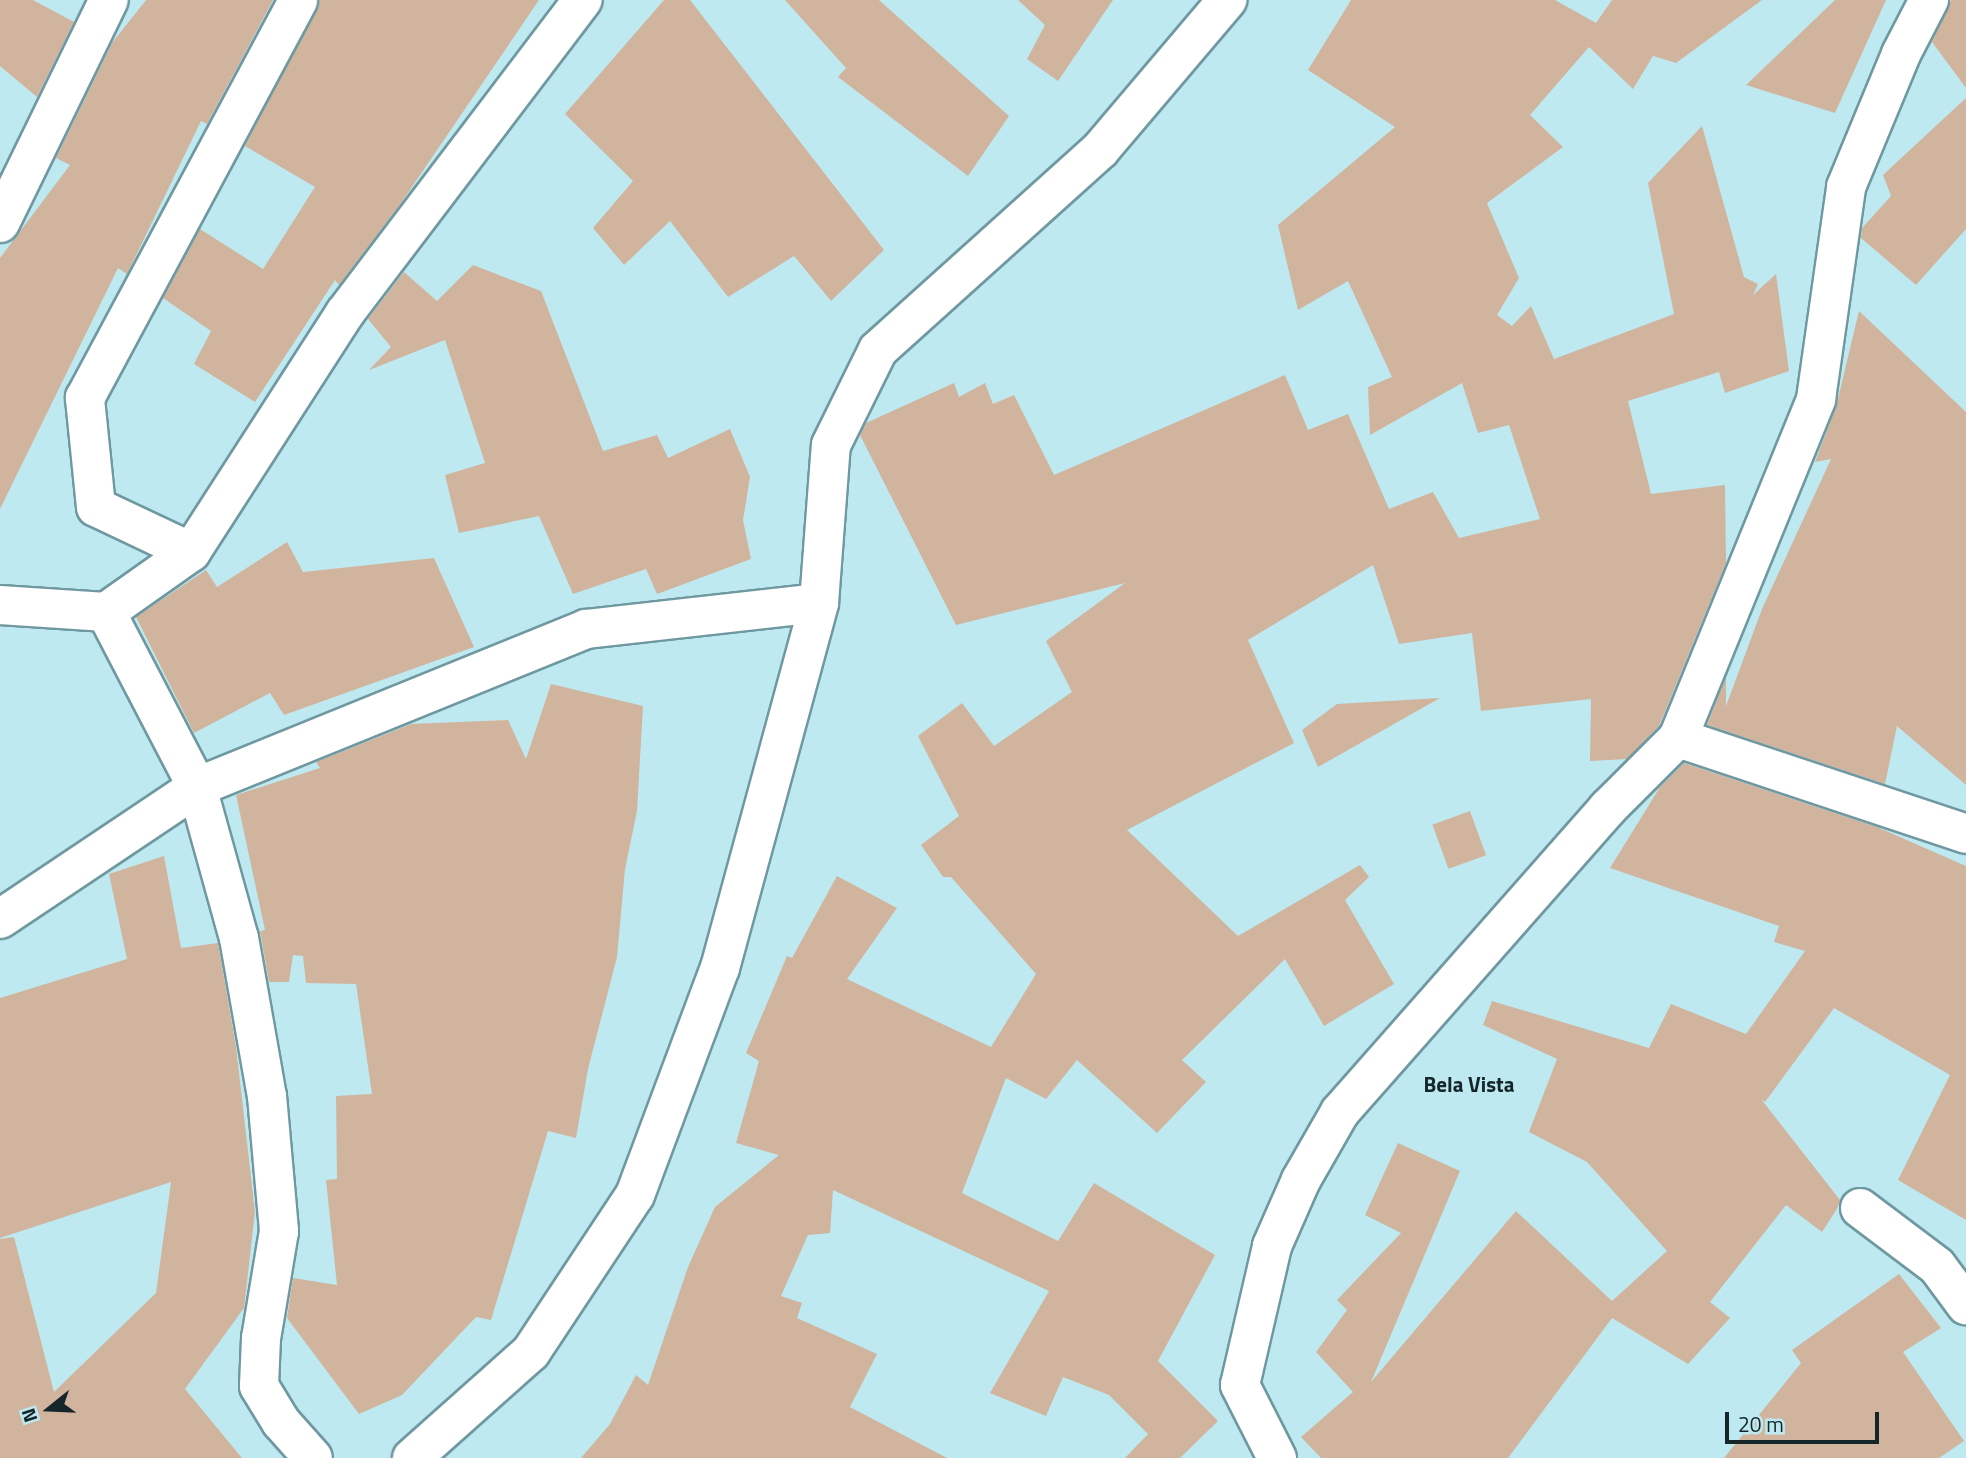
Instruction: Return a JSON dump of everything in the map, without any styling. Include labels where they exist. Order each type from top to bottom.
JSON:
[{"type":"street","points":[[0,223],[109,0]]},
{"type":"street","points":[[191,552],[96,507],[85,398],[298,0]]},
{"type":"street","points":[[0,605],[106,612],[191,552],[345,313],[583,0]]},
{"type":"street","points":[[412,1458],[531,1352],[635,1195],[720,968],[819,603],[831,445],[878,350],[1100,150],[1227,0]]},
{"type":"street","points":[[1277,1458],[1240,1385],[1272,1246],[1301,1180],[1340,1112],[1608,808],[1678,738],[1816,399],[1846,187],[1901,54],[1929,0]]},
{"type":"street","points":[[0,919],[197,787],[586,629],[819,603]]},
{"type":"street","points":[[106,612],[197,787],[239,937],[267,1096],[279,1231],[261,1338],[259,1386],[281,1422],[313,1458]]},
{"type":"street","points":[[1678,738],[1966,834]]},
{"type":"street","points":[[1860,1208],[1937,1266],[1966,1305]]},
{"type":"building","points":[[0,0],[33,0],[74,22],[37,97],[0,66]]},
{"type":"building","points":[[146,0],[273,0],[207,124],[201,121],[127,274],[118,268],[0,509],[0,258],[70,165],[56,158],[112,43]]},
{"type":"building","points":[[320,0],[539,0],[401,203],[339,285],[335,280],[255,402],[194,364],[211,331],[163,298],[200,229],[263,269],[315,187],[245,146]]},
{"type":"building","points":[[664,0],[690,0],[884,250],[831,301],[794,256],[728,297],[670,221],[624,265],[593,228],[633,181],[565,114]]},
{"type":"building","points":[[785,0],[879,0],[1009,116],[968,176],[838,77],[846,68]]},
{"type":"building","points":[[1018,0],[1113,0],[1058,81],[1027,59],[1045,25]]},
{"type":"building","points":[[1351,0],[1555,0],[1596,23],[1612,0],[1762,0],[1676,63],[1653,56],[1633,89],[1589,47],[1530,115],[1563,147],[1487,203],[1519,278],[1497,315],[1512,326],[1531,306],[1554,359],[1674,314],[1648,183],[1702,126],[1744,277],[1758,284],[1753,295],[1776,274],[1789,371],[1725,393],[1719,372],[1628,401],[1651,494],[1725,485],[1726,563],[1659,726],[1627,759],[1590,761],[1591,699],[1481,711],[1472,633],[1399,644],[1373,565],[1248,640],[1294,743],[1127,830],[1238,936],[1360,865],[1369,877],[1345,900],[1394,984],[1324,1026],[1285,959],[1182,1060],[1206,1082],[1157,1133],[1077,1060],[1046,1099],[1006,1078],[962,1193],[1058,1241],[1094,1183],[1215,1255],[1158,1361],[1218,1421],[1180,1458],[1125,1458],[1148,1434],[1109,1395],[1063,1377],[1046,1416],[990,1393],[1049,1291],[833,1190],[830,1233],[808,1235],[781,1296],[802,1303],[797,1318],[877,1354],[850,1407],[947,1458],[581,1458],[610,1424],[636,1375],[648,1385],[688,1267],[715,1207],[779,1155],[736,1143],[759,1061],[746,1053],[787,956],[792,958],[837,876],[897,908],[847,979],[991,1047],[1036,974],[951,877],[943,877],[921,845],[959,816],[918,736],[962,703],[994,746],[1072,692],[1046,641],[1125,583],[956,625],[860,435],[866,423],[954,383],[959,397],[985,383],[993,404],[1014,395],[1054,475],[1285,375],[1308,430],[1348,414],[1389,509],[1433,492],[1459,538],[1540,519],[1509,425],[1478,433],[1462,383],[1370,435],[1368,387],[1392,377],[1348,281],[1298,310],[1278,225],[1395,127],[1308,70]]},
{"type":"building","points":[[1835,0],[1886,0],[1835,113],[1746,85]]},
{"type":"building","points":[[1951,0],[1966,0],[1966,88],[1932,42]]},
{"type":"building","points":[[1966,98],[1966,229],[1916,285],[1861,238],[1862,228],[1891,196],[1883,175]]},
{"type":"building","points":[[473,265],[541,291],[603,451],[657,435],[668,458],[730,429],[750,477],[743,520],[751,559],[657,594],[646,569],[573,594],[539,516],[459,533],[445,475],[485,463],[445,340],[369,370],[391,347],[368,319],[404,272],[437,301]]},
{"type":"building","points":[[1859,311],[1966,412],[1966,785],[1897,726],[1885,784],[1707,725],[1726,677],[1726,706],[1762,609],[1831,459],[1815,462],[1836,407]]},
{"type":"building","points":[[287,542],[303,572],[434,558],[474,647],[284,715],[270,693],[194,733],[136,617],[206,570],[217,587]]},
{"type":"building","points":[[551,684],[643,706],[637,811],[625,869],[617,957],[588,1069],[576,1138],[548,1131],[491,1320],[476,1317],[402,1395],[359,1414],[287,1318],[293,1278],[337,1285],[326,1180],[337,1179],[336,1096],[372,1094],[356,984],[306,983],[303,956],[293,955],[289,982],[269,982],[260,931],[265,930],[236,795],[320,768],[316,762],[411,724],[508,720],[526,759]]},
{"type":"building","points":[[1440,698],[1318,767],[1302,730],[1337,704]]},
{"type":"building","points":[[1684,763],[1877,827],[1966,866],[1966,1220],[1898,1180],[1950,1075],[1834,1008],[1765,1102],[1761,1099],[1840,1200],[1838,1207],[1822,1232],[1786,1205],[1710,1302],[1730,1318],[1688,1364],[1612,1318],[1508,1458],[1321,1458],[1301,1437],[1353,1392],[1316,1352],[1347,1310],[1337,1300],[1401,1233],[1365,1215],[1398,1143],[1460,1171],[1371,1382],[1516,1211],[1612,1301],[1667,1251],[1587,1162],[1529,1132],[1557,1059],[1483,1025],[1492,1001],[1649,1048],[1671,1004],[1746,1034],[1805,951],[1774,942],[1779,926],[1610,868],[1660,787]]},
{"type":"building","points":[[1470,811],[1486,855],[1448,869],[1432,825]]},
{"type":"building","points":[[164,856],[181,948],[218,943],[236,1047],[255,1212],[244,1308],[185,1389],[242,1458],[0,1458],[0,1239],[14,1237],[54,1392],[156,1293],[171,1182],[0,1238],[0,998],[127,959],[109,874]]},
{"type":"building","points":[[1899,1274],[1941,1328],[1903,1352],[1964,1441],[1939,1458],[1724,1458],[1801,1363],[1792,1350]]},
{"type":"district","name":"Bela Vista","points":[[1469,1084]]}]
